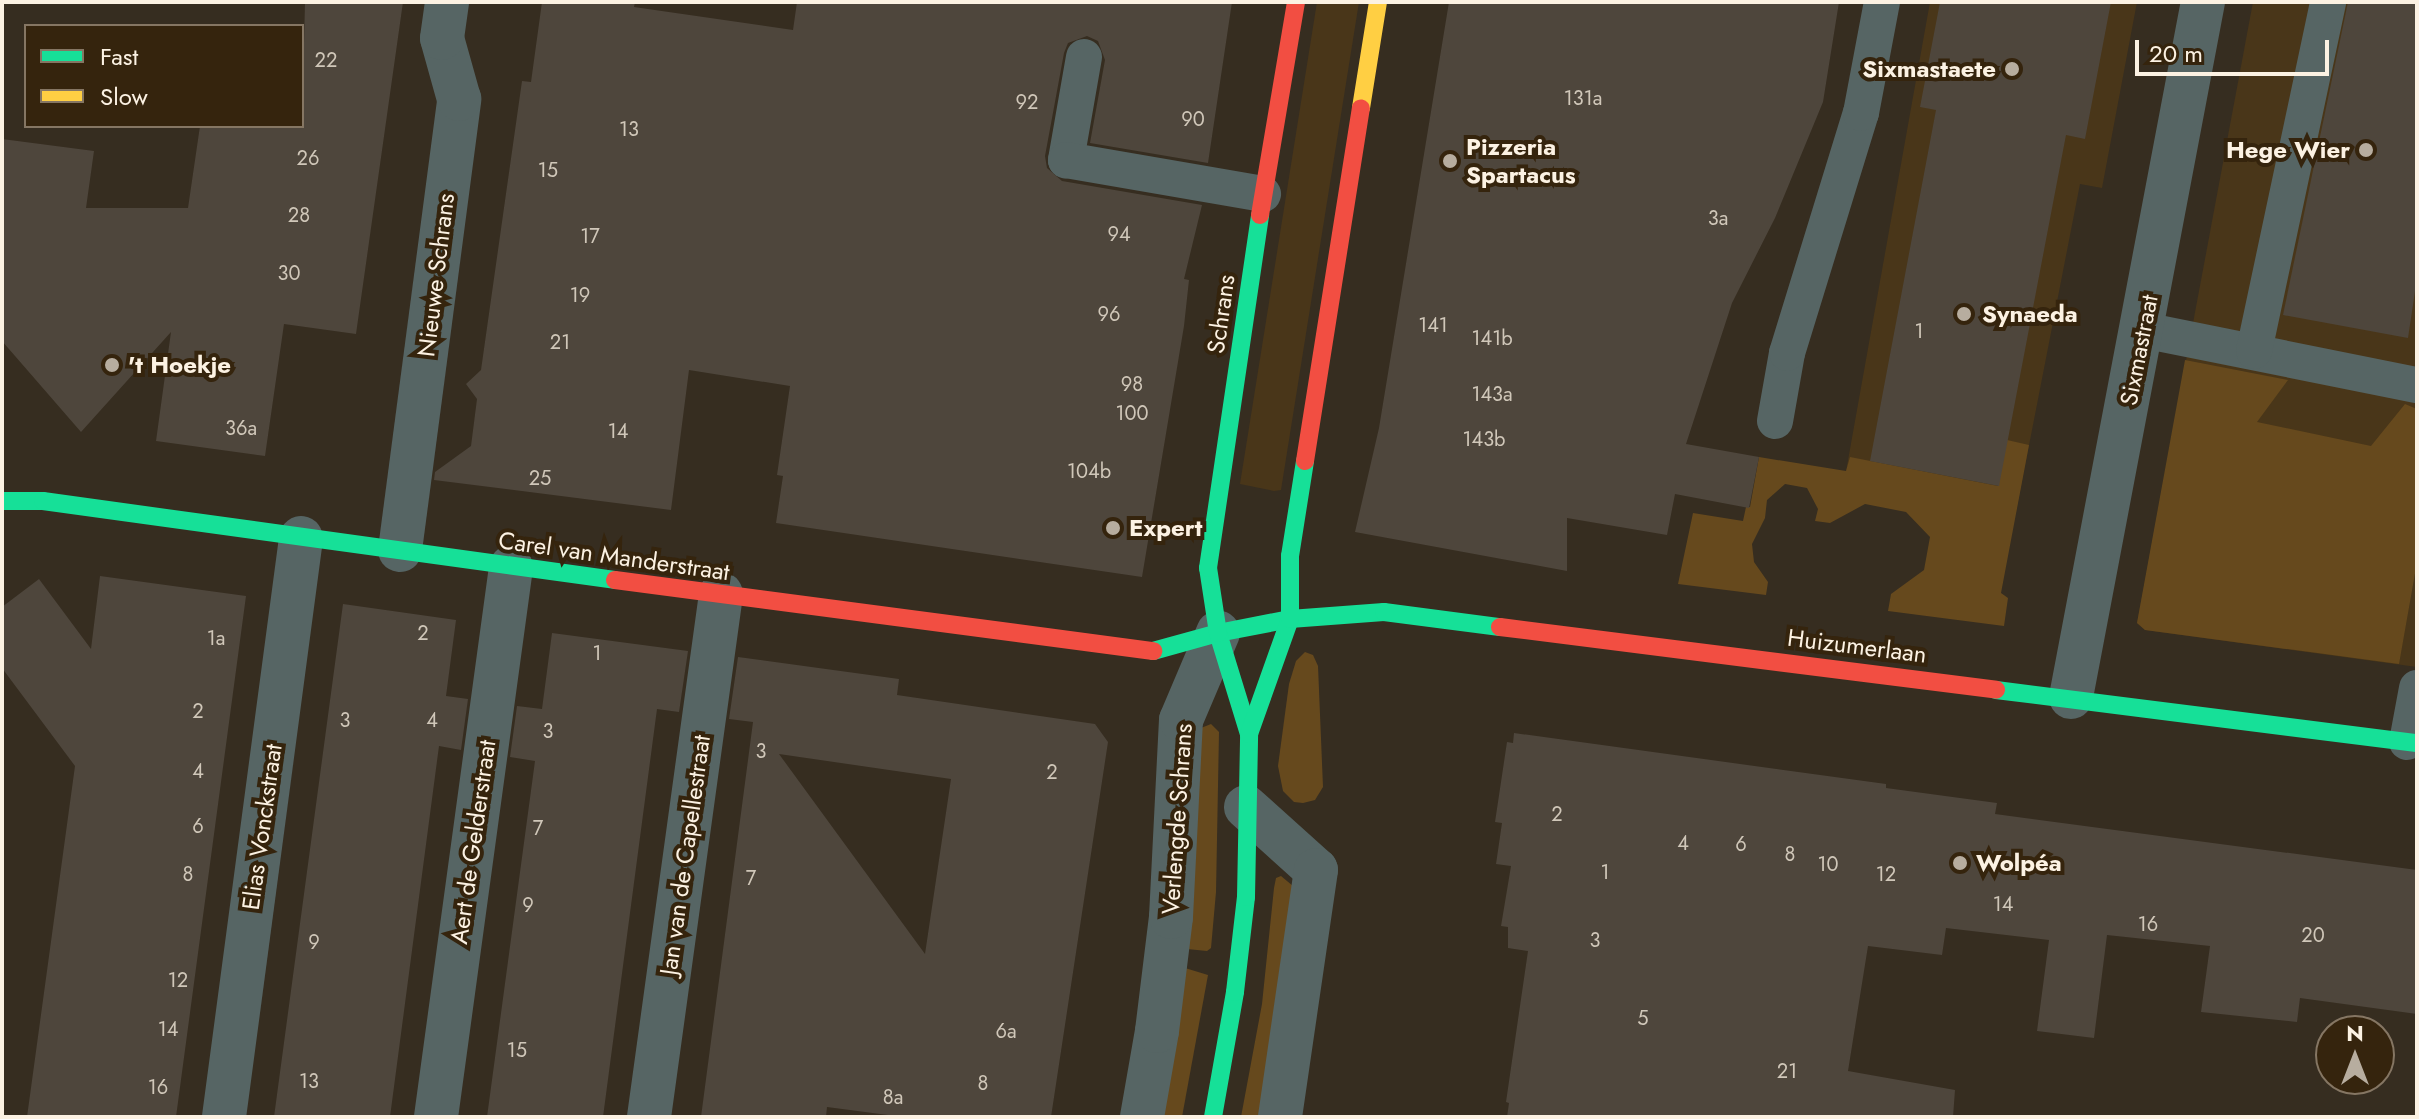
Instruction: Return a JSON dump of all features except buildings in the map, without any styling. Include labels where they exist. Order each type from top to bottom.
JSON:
[{"type":"street","name":"Nieuwe Schrans","points":[[400,550],[459,99],[442,38],[447,2]]},
{"type":"street","name":"Schrans","points":[[1218,633],[1208,568],[1263,194],[1296,2]]},
{"type":"street","points":[[1213,1117],[1242,941],[1246,897],[1249,734],[1290,619],[1290,556],[1378,2]]},
{"type":"street","name":"Sixmastraat","points":[[2071,697],[2203,2]]},
{"type":"street","name":"Carel van Manderstraat","points":[[2,501],[43,501],[1147,653],[1218,633],[1290,619]]},
{"type":"street","name":"Elias Vonckstraat","points":[[224,1117],[301,538]]},
{"type":"street","name":"Aert de Gelderstraat","points":[[436,1117],[511,567]]},
{"type":"street","name":"Jan van de Capellestraat","points":[[649,1117],[721,594]]},
{"type":"street","name":"Huizumerlaan","points":[[1290,619],[1384,612],[2412,742]]},
{"type":"street","points":[[1218,633],[1249,734]]},
{"type":"street","name":"Verlengde Schrans","points":[[1142,1117],[1157,1031],[1171,917],[1181,720],[1218,633]]},
{"type":"street","points":[[1246,807],[1316,870],[1280,1117]]},
{"type":"lane","points":[[1775,421],[1787,353],[1861,113],[1882,2]]},
{"type":"lane","points":[[2254,351],[2328,2]]},
{"type":"lane","points":[[1084,57],[1066,160],[1263,194]]},
{"type":"lane","points":[[2143,330],[2417,385]]},
{"type":"lane","points":[[2412,742],[2417,688]]},
{"type":"shaded area","points":[[1317,2],[1359,2],[1281,490],[1274,491],[1240,484]]},
{"type":"shaded area","name":"Synaeda","points":[[1930,2],[2137,2],[2102,188],[2080,184],[2016,512],[1845,477]]},
{"type":"shaded area","points":[[2253,2],[2417,2],[2417,667],[2145,630],[2137,623]]},
{"type":"shaded area","points":[[2185,360],[2288,380],[2257,422],[2371,446],[2405,404],[2417,409],[2417,562],[2399,664],[2145,630],[2137,623]]},
{"type":"shaded area","points":[[2007,440],[2029,445],[2001,593],[2008,598],[2004,626],[1888,611],[1891,594],[1924,570],[1930,537],[1906,512],[1865,504],[1830,523],[1815,521],[1818,509],[1807,488],[1785,484],[1767,500],[1765,518],[1752,544],[1754,562],[1768,582],[1766,595],[1678,584],[1693,513],[1743,521],[1746,507],[1750,507],[1759,457],[1846,471],[1850,457],[1998,486]]},
{"type":"shaded area","points":[[1305,652],[1313,655],[1318,666],[1323,787],[1315,800],[1303,803],[1294,802],[1283,791],[1278,766],[1289,684],[1296,661]]},
{"type":"shaded area","points":[[1211,724],[1219,732],[1216,892],[1211,948],[1207,951],[1187,949],[1201,728]]},
{"type":"shaded area","points":[[1281,876],[1293,886],[1265,1117],[1241,1117],[1262,1004],[1274,888],[1276,878]]},
{"type":"shaded area","points":[[1185,968],[1208,975],[1182,1117],[1159,1117]]},
{"type":"traffic: fast","points":[[1249,734],[1218,633],[1208,568],[1260,215]]},
{"type":"traffic: fast","points":[[1213,1117],[1235,992],[1246,897],[1249,734],[1290,619],[1290,556],[1305,461]]},
{"type":"traffic: fast","points":[[2,501],[43,501],[615,580]]},
{"type":"traffic: fast","points":[[1153,651],[1218,633],[1290,619],[1384,612],[1500,627]]},
{"type":"traffic: fast","points":[[1996,690],[2417,743]]},
{"type":"traffic: slow","points":[[1361,108],[1378,2]]},
{"type":"traffic: jam","points":[[1260,215],[1296,2]]},
{"type":"traffic: jam","points":[[1305,461],[1361,108]]},
{"type":"traffic: jam","points":[[615,580],[1153,651]]},
{"type":"traffic: jam","points":[[1500,627],[1996,690]]},
{"type":"place","name":"Sixmastaete","points":[[2012,69]]},
{"type":"place","name":"Hege Wier","points":[[2366,150]]},
{"type":"place","name":"Pizzeria Spartacus","points":[[1450,161]]},
{"type":"place","name":"Synaeda","points":[[1964,314]]},
{"type":"place","name":"'t Hoekje","points":[[112,365]]},
{"type":"place","name":"Expert","points":[[1113,528]]},
{"type":"place","name":"Wolpéa","points":[[1960,863]]}]
